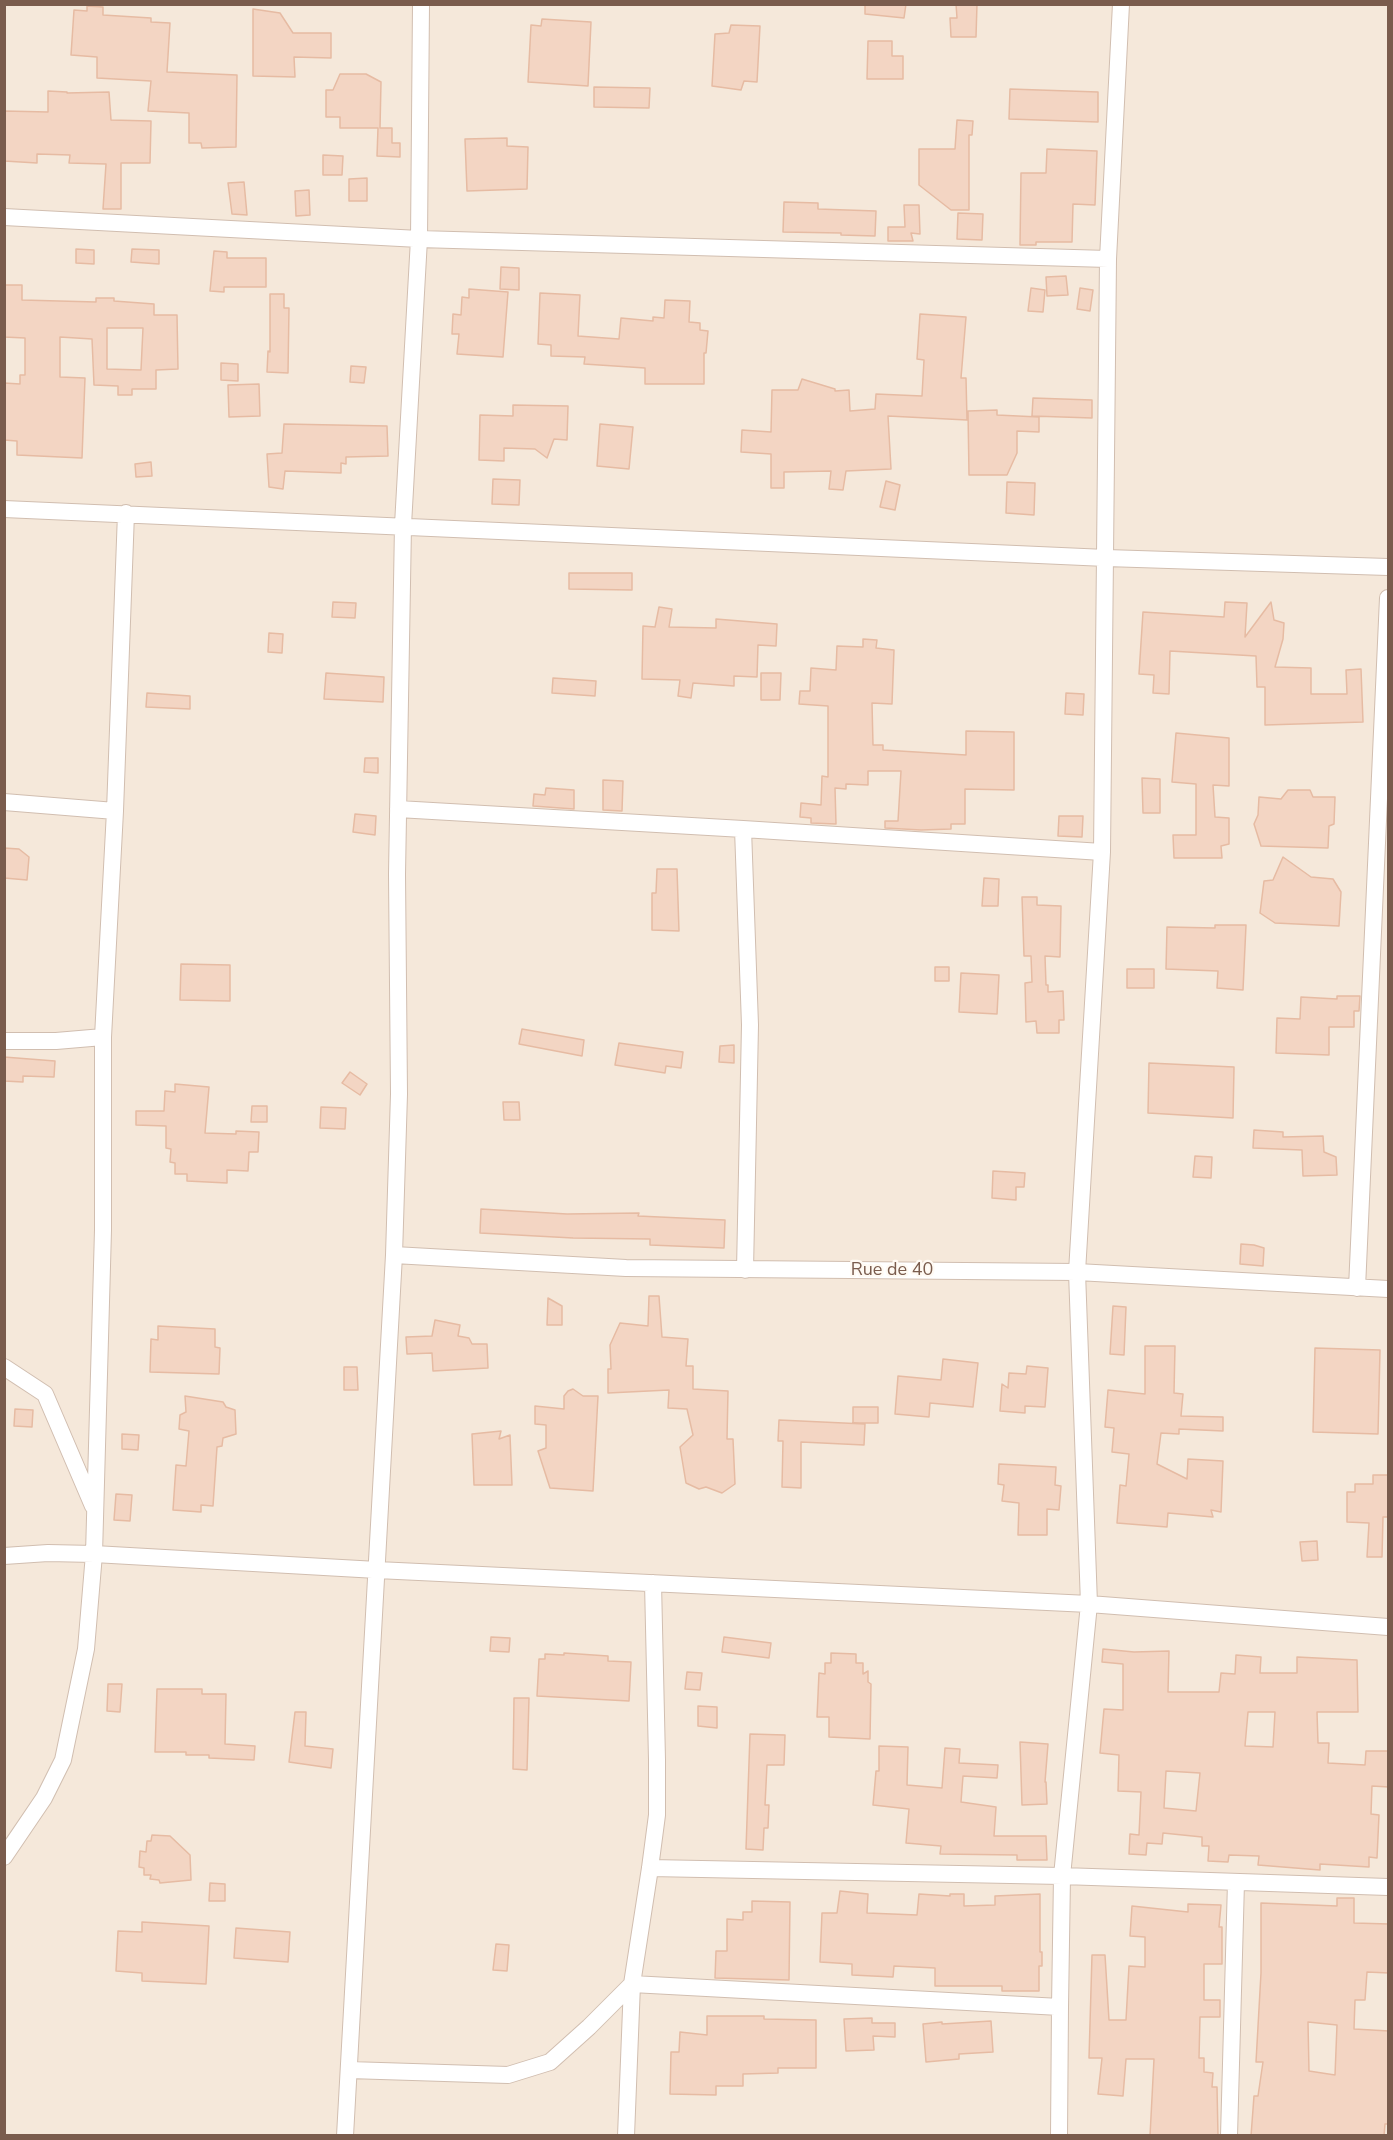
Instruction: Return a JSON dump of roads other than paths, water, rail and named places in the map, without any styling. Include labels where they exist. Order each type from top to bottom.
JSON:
[{"type":"street","points":[[345,2136],[394,1255],[399,1094],[397,874],[403,525],[419,239],[420,4]]},
{"type":"street","points":[[1059,2136],[1062,1876],[1089,1604],[1077,1272],[1102,852],[1108,259],[1121,4]]},
{"type":"street","points":[[4,218],[419,239],[1108,259]]},
{"type":"street","points":[[4,509],[1106,558],[1389,567]]},
{"type":"street","points":[[5,1857],[44,1798],[63,1760],[86,1649],[94,1554],[103,1230],[103,1037],[115,811],[126,513]]},
{"type":"street","points":[[1357,1288],[1389,597]]},
{"type":"street","points":[[4,802],[115,811]]},
{"type":"street","points":[[398,809],[1102,852]]},
{"type":"street","points":[[743,829],[750,1025],[745,1270]]},
{"type":"street","points":[[4,1041],[56,1041],[103,1037]]},
{"type":"street","name":"Rue de 40","points":[[394,1255],[626,1268],[1077,1272],[1389,1289]]},
{"type":"street","points":[[4,1367],[45,1394],[95,1513]]},
{"type":"street","points":[[4,1556],[48,1553],[94,1554],[1089,1604],[1389,1627]]},
{"type":"street","points":[[626,2136],[632,1984],[657,1815],[653,1583]]},
{"type":"street","points":[[650,1868],[1062,1876],[1389,1887]]},
{"type":"street","points":[[1229,2136],[1236,1882]]},
{"type":"street","points":[[349,2070],[508,2075],[550,2062],[632,1984],[1059,2007]]}]
